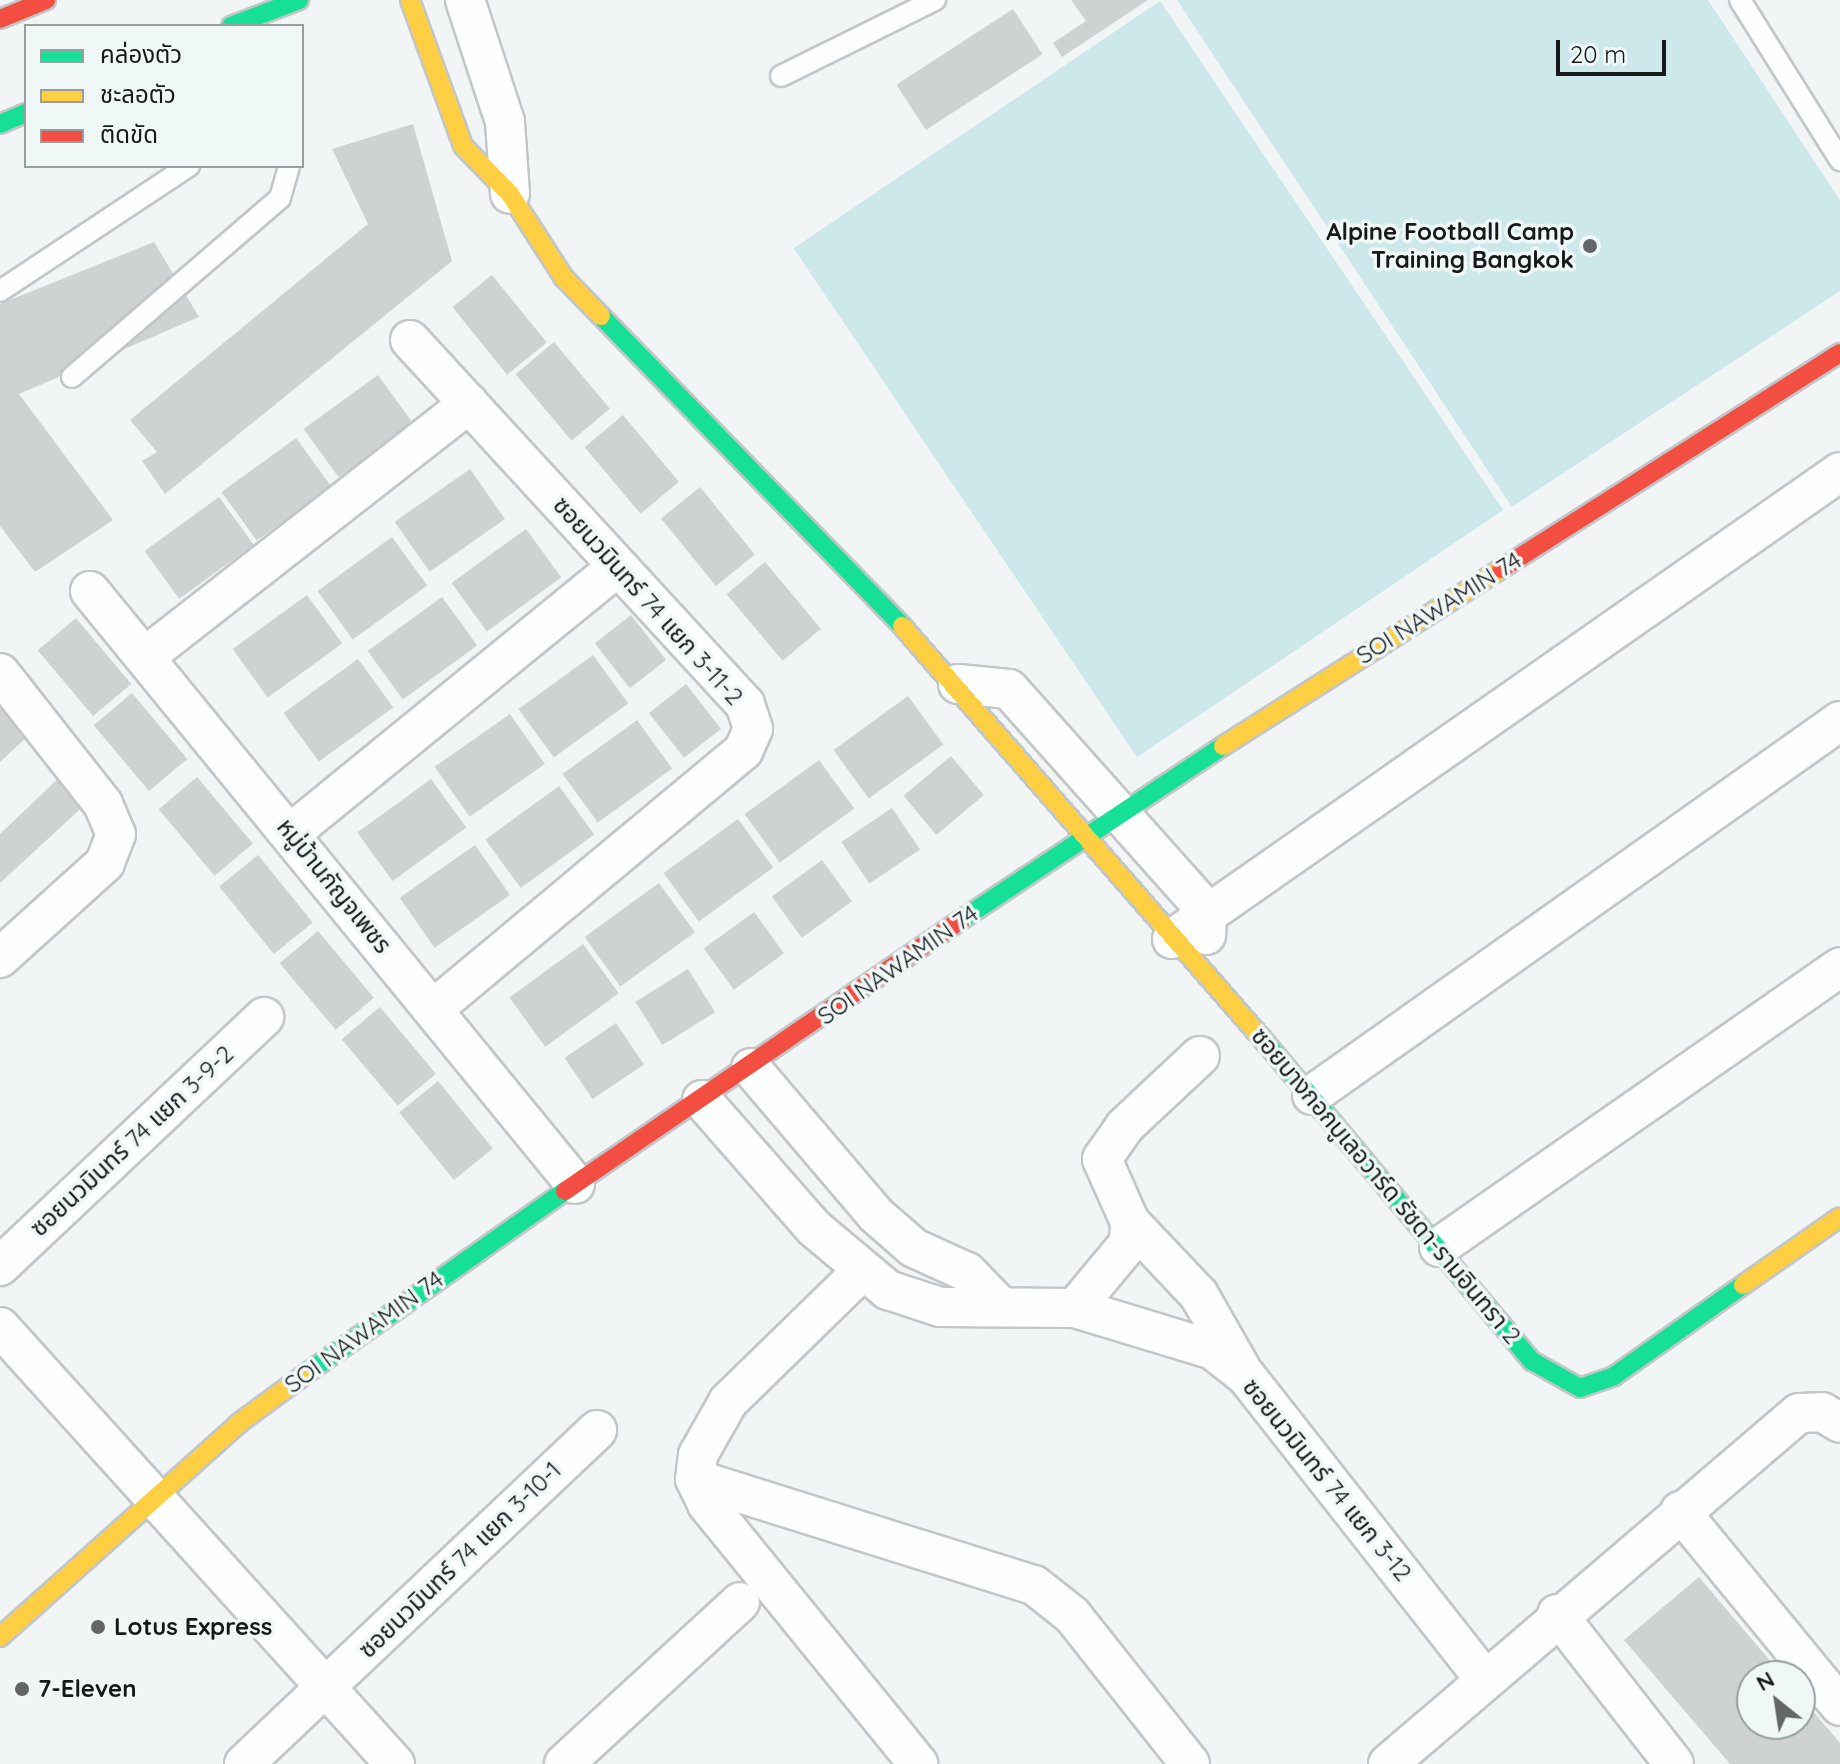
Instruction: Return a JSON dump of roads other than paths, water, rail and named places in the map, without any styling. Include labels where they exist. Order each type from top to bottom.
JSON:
[{"type":"street","points":[[0,19],[46,0]]},
{"type":"street","points":[[237,24],[299,0]]},
{"type":"street","name":"ซอยบางกอกบูเลอวาร์ด รัชดา-รามอินทรา 2","points":[[410,0],[463,146],[510,194],[564,278],[958,684],[975,715],[1312,1095],[1532,1361],[1580,1388],[1614,1376],[1840,1217]]},
{"type":"street","points":[[465,0],[505,122],[510,194]]},
{"type":"street","points":[[0,124],[24,114]]},
{"type":"street","name":"ซอยนวมินทร์ 74 แยก 3-11-2","points":[[410,340],[616,568],[745,704],[753,729],[743,751],[434,1008]]},
{"type":"street","name":"SOI NAWAMIN 74","points":[[0,1637],[152,1495],[412,1296],[751,1068],[1119,812],[1840,353]]},
{"type":"street","points":[[146,656],[469,404]]},
{"type":"street","points":[[1172,939],[1206,911],[1840,472]]},
{"type":"street","points":[[291,833],[616,568]]},
{"type":"street","name":"หมู่บ้านกัญจเพชร","points":[[90,591],[575,1184]]},
{"type":"street","points":[[0,673],[103,804],[116,834],[105,863],[0,958]]},
{"type":"street","points":[[958,684],[1009,689],[1206,911],[1203,969]]},
{"type":"street","points":[[1312,1095],[1840,721]]},
{"type":"street","points":[[1439,1247],[1840,967]]},
{"type":"street","name":"ซอยนวมินทร์ 74 แยก 3-9-2","points":[[0,1266],[264,1017]]},
{"type":"street","points":[[1200,1056],[1124,1127],[1102,1159],[1130,1222],[1199,1295],[1246,1376]]},
{"type":"street","points":[[751,1068],[876,1215],[914,1248],[967,1272],[998,1304]]},
{"type":"street","name":"ซอยนวมินทร์ 74 แยก 3-12","points":[[702,1100],[860,1273],[940,1307],[998,1304],[1075,1308],[1213,1350],[1246,1376],[1484,1678]]},
{"type":"street","points":[[1075,1308],[1129,1243],[1130,1222]]},
{"type":"street","points":[[860,1273],[728,1402],[698,1455],[695,1479],[918,1764]]},
{"type":"street","points":[[0,1327],[324,1690],[395,1764]]},
{"type":"street","points":[[1388,1764],[1557,1614],[1799,1413],[1822,1412],[1840,1423]]},
{"type":"street","name":"ซอยนวมินทร์ 74 แยก 3-10-1","points":[[244,1764],[597,1430]]},
{"type":"street","points":[[695,1479],[1034,1585],[1072,1615],[1190,1764]]},
{"type":"street","points":[[1680,1511],[1840,1706]]},
{"type":"street","points":[[564,1764],[740,1602]]},
{"type":"street","points":[[1557,1614],[1674,1764]]},
{"type":"lane","points":[[781,76],[935,0]]},
{"type":"lane","points":[[1740,0],[1840,160]]},
{"type":"lane","points":[[0,291],[186,168]]},
{"type":"lane","points":[[72,377],[280,198],[288,168]]},
{"type":"place","name":"Alpine Football Camp Training Bangkok","points":[[1590,246]]},
{"type":"place","name":"Lotus Express","points":[[98,1627]]},
{"type":"place","name":"7-Eleven","points":[[22,1689]]}]
